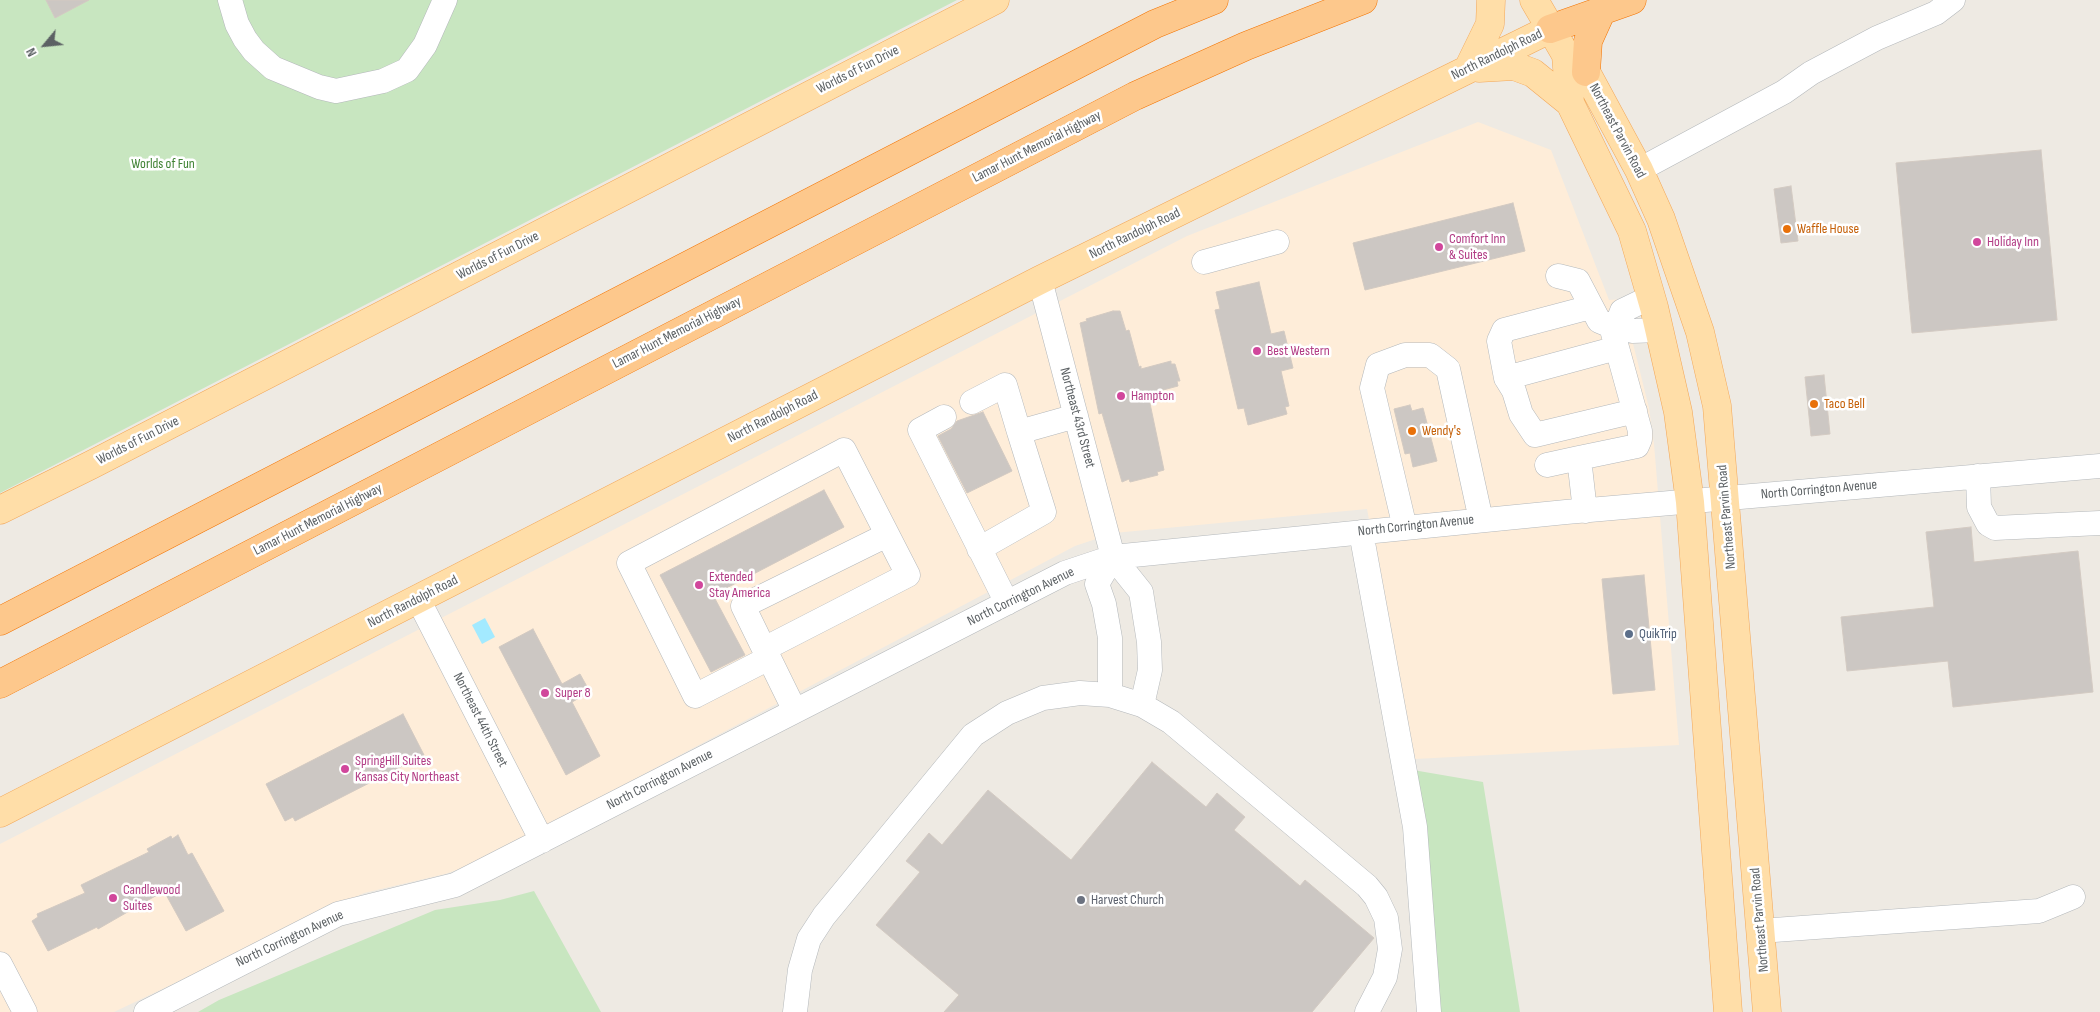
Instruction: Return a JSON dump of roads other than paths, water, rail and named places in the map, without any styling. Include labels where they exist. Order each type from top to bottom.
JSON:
[{"type":"highway","points":[[0,621],[1155,24],[1214,0]]},
{"type":"highway","name":"Lamar Hunt Memorial Highway","points":[[0,684],[1135,96],[1246,46],[1363,0]]},
{"type":"highway","points":[[1550,29],[1632,0]]},
{"type":"highway","points":[[1576,64],[1602,10]]},
{"type":"main road","name":"Worlds of Fun Drive","points":[[0,510],[100,461],[995,0]]},
{"type":"main road","points":[[1491,0],[1490,24],[1468,69],[1514,66],[1533,72],[1570,103]]},
{"type":"main road","name":"Northeast Parvin Road","points":[[1534,0],[1550,29],[1576,64],[1639,170],[1661,219],[1700,332],[1717,406],[1767,1012]]},
{"type":"main road","name":"North Randolph Road","points":[[0,813],[1040,280],[1550,29]]},
{"type":"main road","name":"Northeast Parvin Road","points":[[1576,64],[1570,103],[1632,231],[1651,297],[1678,412],[1690,502],[1728,1012]]},
{"type":"main road","points":[[1724,966],[1763,962]]},
{"type":"street","points":[[230,0],[237,24],[245,39],[273,68],[319,88],[336,91],[383,82],[407,70],[425,45],[445,0]]},
{"type":"street","points":[[1639,170],[1784,92],[1811,73],[1877,38],[1936,13],[1953,0]]},
{"type":"street","points":[[1204,262],[1276,242]]},
{"type":"street","points":[[1558,276],[1578,281],[1599,321],[1615,332]]},
{"type":"street","name":"Northeast 43rd Street","points":[[1040,280],[1113,557]]},
{"type":"street","points":[[1547,465],[1637,446],[1640,439],[1640,431],[1615,332],[1622,311],[1651,297]]},
{"type":"street","points":[[1591,307],[1504,330],[1499,341],[1507,381],[1502,394],[1507,420],[1519,434],[1535,435],[1635,411]]},
{"type":"street","points":[[1507,381],[1615,332],[1659,330]]},
{"type":"street","points":[[1405,528],[1372,388],[1378,365],[1405,355],[1430,355],[1448,368],[1482,520]]},
{"type":"street","points":[[972,402],[1005,385],[1044,512],[979,548]]},
{"type":"street","points":[[1018,432],[1076,416]]},
{"type":"street","points":[[944,417],[920,430],[1007,603]]},
{"type":"street","points":[[844,450],[908,575],[766,653],[695,696],[628,563],[844,450]]},
{"type":"street","points":[[1579,458],[1585,511]]},
{"type":"street","name":"North Corrington Avenue","points":[[146,1012],[338,914],[455,885],[1064,573],[1113,557],[1482,520],[2100,466]]},
{"type":"street","points":[[1978,476],[1979,508],[1988,524],[1996,528],[2100,523]]},
{"type":"street","points":[[1361,532],[1415,827],[1429,1012]]},
{"type":"street","points":[[796,711],[742,606],[887,535]]},
{"type":"street","points":[[1110,695],[1110,638],[1104,604],[1097,584],[1113,557],[1141,592],[1145,610],[1150,670],[1142,706]]},
{"type":"street","name":"Northeast 44th Street","points":[[418,599],[542,841]]},
{"type":"street","points":[[795,1012],[800,970],[809,939],[824,916],[973,735],[1007,713],[1043,698],[1080,693],[1110,695],[1142,706],[1182,732],[1362,882],[1376,897],[1386,918],[1390,950],[1385,976],[1366,1012]]},
{"type":"street","points":[[1760,930],[2039,911],[2073,897]]},
{"type":"street","points":[[0,964],[25,1012]]},
{"type":"water","points":[[485,618],[495,637],[482,644],[472,625]]},
{"type":"place","name":"Waffle House","points":[[1787,229]]},
{"type":"place","name":"Holiday Inn","points":[[1977,242]]},
{"type":"place","name":"Comfort Inn & Suites","points":[[1439,247]]},
{"type":"place","name":"Best Western","points":[[1257,351]]},
{"type":"place","name":"Hampton","points":[[1121,396]]},
{"type":"place","name":"Taco Bell","points":[[1814,404]]},
{"type":"place","name":"Wendy's","points":[[1412,431]]},
{"type":"place","name":"Extended Stay America","points":[[699,585]]},
{"type":"place","name":"QuikTrip","points":[[1629,634]]},
{"type":"place","name":"Super 8","points":[[545,693]]},
{"type":"place","name":"SpringHill Suites Kansas City Northeast","points":[[345,769]]},
{"type":"place","name":"Candlewood Suites","points":[[113,898]]},
{"type":"place","name":"Harvest Church","points":[[1081,900]]},
{"type":"park label","name":"Worlds of Fun","points":[[163,164]]}]
